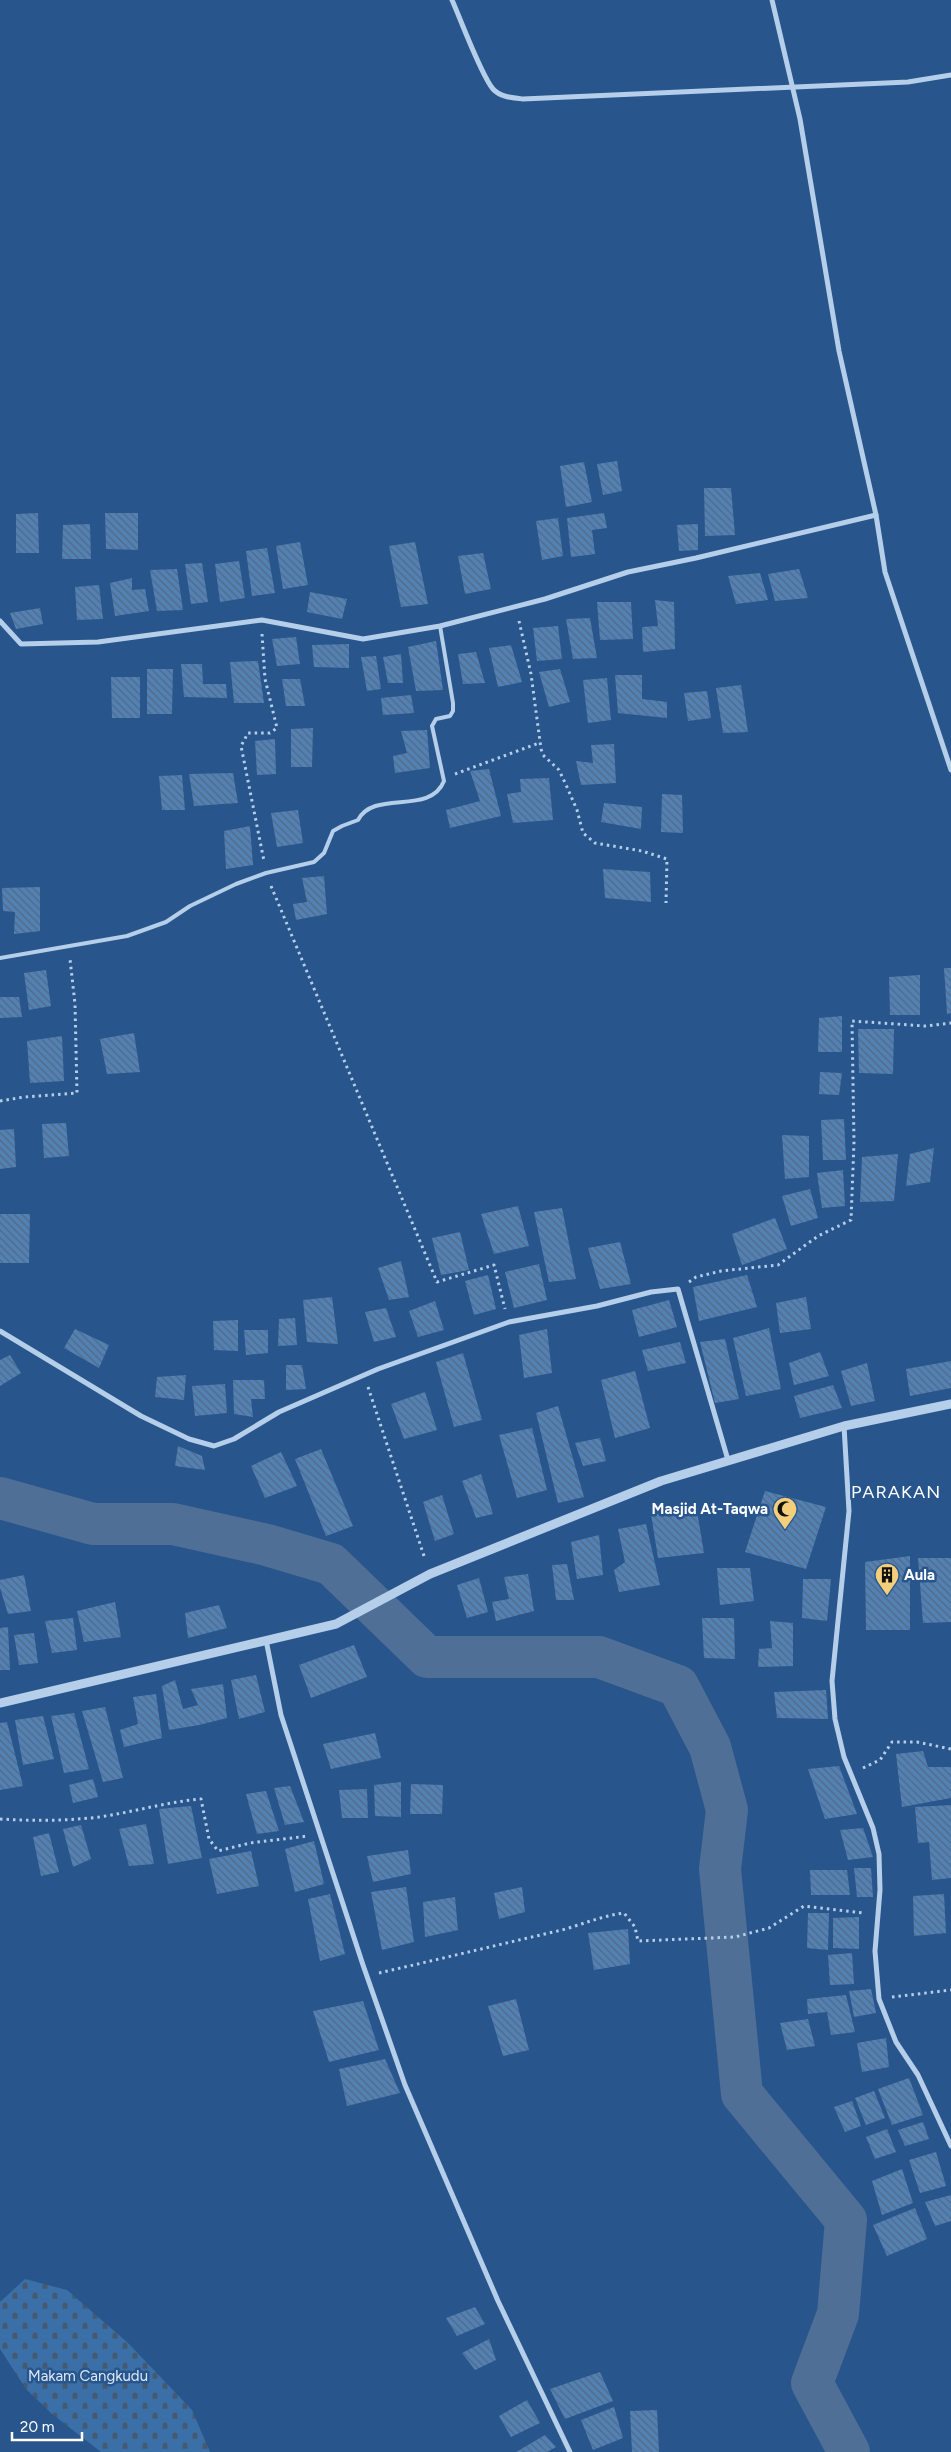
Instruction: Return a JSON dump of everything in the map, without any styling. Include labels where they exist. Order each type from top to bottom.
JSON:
[{"type":"street","points":[[452,0],[486,77],[494,90],[508,97],[523,99],[908,82],[951,75]]},
{"type":"street","points":[[772,0],[800,119],[839,351],[876,515],[885,572],[951,770]]},
{"type":"street","points":[[0,621],[21,644],[98,642],[262,620],[363,639],[440,626],[545,599],[628,572],[696,558],[876,515]]},
{"type":"street","points":[[0,1331],[141,1416],[189,1439],[214,1446],[234,1439],[279,1412],[364,1375],[509,1322],[597,1306],[651,1292],[678,1289],[685,1307],[697,1360],[728,1460]]},
{"type":"street","points":[[0,1703],[336,1624],[430,1574],[661,1482],[844,1426],[951,1404]]},
{"type":"street","points":[[844,1426],[849,1511],[832,1681],[835,1719],[844,1757],[873,1828],[879,1854],[878,1915],[874,1951],[879,1999],[896,2042],[918,2075],[951,2146]]},
{"type":"street","points":[[266,1639],[281,1715],[366,1975],[405,2085],[498,2301],[570,2452]]},
{"type":"lane","points":[[0,958],[127,936],[166,922],[190,906],[220,890],[266,873],[314,862],[324,853],[333,831],[358,820],[368,807],[407,802],[430,796],[441,789],[444,781],[432,726],[436,719],[450,716],[453,711],[453,704],[440,626]]},
{"type":"path","points":[[516,606],[531,674],[543,755],[558,770],[567,787],[577,810],[583,833],[596,843],[642,851],[667,859],[666,902]]},
{"type":"path","points":[[262,620],[266,678],[277,728],[270,733],[248,733],[241,746],[266,873],[437,1282],[494,1265],[509,1322]]},
{"type":"path","points":[[444,781],[461,771],[540,744]]},
{"type":"path","points":[[0,1101],[77,1094],[75,1004],[66,946]]},
{"type":"path","points":[[678,1289],[696,1277],[721,1271],[778,1265],[818,1236],[851,1220],[854,1142],[852,1021],[926,1026],[951,1023]]},
{"type":"path","points":[[364,1375],[430,1574]]},
{"type":"path","points":[[851,1774],[880,1760],[892,1742],[917,1742],[951,1749]]},
{"type":"path","points":[[0,1819],[71,1820],[100,1817],[168,1802],[201,1799],[209,1839],[218,1851],[250,1843],[320,1833]]},
{"type":"path","points":[[366,1975],[448,1958],[564,1929],[601,1917],[624,1913],[636,1927],[638,1942],[735,1937],[769,1928],[804,1906],[878,1915]]},
{"type":"path","points":[[879,1999],[951,1990]]},
{"type":"green space","name":"Makam Cangkudu","points":[[25,2279],[67,2290],[127,2342],[192,2410],[210,2452],[101,2452],[52,2414],[26,2389],[0,2349],[0,2302]]},
{"type":"building","points":[[617,461],[622,491],[603,495],[597,464]]},
{"type":"building","points":[[584,462],[592,502],[566,507],[560,466]]},
{"type":"building","points":[[704,488],[731,488],[735,535],[705,536]]},
{"type":"building","points":[[38,513],[39,553],[16,553],[16,514]]},
{"type":"building","points":[[105,513],[138,513],[138,550],[106,549]]},
{"type":"building","points":[[604,513],[607,528],[592,530],[595,554],[571,557],[567,518]]},
{"type":"building","points":[[558,518],[563,556],[542,560],[536,521]]},
{"type":"building","points":[[90,524],[91,559],[62,559],[63,525]]},
{"type":"building","points":[[698,524],[698,550],[679,551],[677,525]]},
{"type":"building","points":[[300,542],[308,585],[283,589],[276,546]]},
{"type":"building","points":[[415,542],[428,604],[401,607],[389,546]]},
{"type":"building","points":[[267,548],[275,593],[252,596],[246,551]]},
{"type":"building","points":[[483,553],[491,589],[465,594],[458,556]]},
{"type":"building","points":[[239,561],[245,598],[220,602],[215,564]]},
{"type":"building","points":[[202,563],[208,602],[191,604],[185,564]]},
{"type":"building","points":[[177,569],[183,610],[157,611],[150,570]]},
{"type":"building","points":[[799,569],[808,598],[775,601],[768,574]]},
{"type":"building","points":[[760,573],[768,600],[736,604],[728,576]]},
{"type":"building","points":[[132,578],[132,590],[145,589],[149,611],[115,616],[110,583]]},
{"type":"building","points":[[99,585],[103,619],[77,620],[75,587]]},
{"type":"building","points":[[310,592],[347,599],[342,619],[307,612]]},
{"type":"building","points":[[655,600],[674,602],[675,649],[643,652],[642,627],[658,626]]},
{"type":"building","points":[[597,602],[631,602],[633,639],[600,640]]},
{"type":"building","points":[[40,608],[43,624],[16,629],[10,613]]},
{"type":"building","points":[[590,618],[597,658],[573,659],[566,619]]},
{"type":"building","points":[[558,626],[562,659],[537,661],[533,628]]},
{"type":"building","points":[[296,637],[300,664],[277,666],[272,639]]},
{"type":"building","points":[[436,641],[443,690],[416,691],[408,647]]},
{"type":"building","points":[[349,644],[349,668],[314,667],[312,645]]},
{"type":"building","points":[[511,645],[522,682],[498,687],[489,648]]},
{"type":"building","points":[[476,652],[485,683],[463,684],[458,654]]},
{"type":"building","points":[[401,654],[403,683],[388,683],[383,657]]},
{"type":"building","points":[[376,656],[381,689],[367,691],[361,657]]},
{"type":"building","points":[[258,661],[264,703],[234,703],[230,662]]},
{"type":"building","points":[[181,664],[202,664],[203,684],[226,684],[227,698],[184,697]]},
{"type":"building","points":[[147,669],[173,669],[172,714],[147,714]]},
{"type":"building","points":[[560,669],[570,702],[549,707],[539,672]]},
{"type":"building","points":[[615,675],[642,675],[642,699],[667,702],[667,718],[618,713]]},
{"type":"building","points":[[111,677],[140,677],[140,718],[112,718]]},
{"type":"building","points":[[607,678],[611,720],[588,723],[583,680]]},
{"type":"building","points":[[282,679],[300,679],[305,706],[286,706]]},
{"type":"building","points":[[741,685],[748,732],[723,733],[716,688]]},
{"type":"building","points":[[707,691],[711,718],[688,721],[684,693]]},
{"type":"building","points":[[411,695],[414,713],[383,715],[381,698]]},
{"type":"building","points":[[313,728],[312,767],[291,767],[291,729]]},
{"type":"building","points":[[427,730],[430,768],[395,773],[393,756],[407,753],[401,731]]},
{"type":"building","points":[[275,739],[276,774],[257,775],[255,741]]},
{"type":"building","points":[[614,744],[616,783],[581,785],[576,761],[593,763],[591,745]]},
{"type":"building","points":[[489,769],[501,816],[450,828],[446,810],[480,801],[470,771]]},
{"type":"building","points":[[233,773],[238,803],[194,806],[189,774]]},
{"type":"building","points":[[182,775],[185,810],[162,810],[159,776]]},
{"type":"building","points":[[549,778],[553,820],[513,823],[507,794],[521,792],[520,779]]},
{"type":"building","points":[[662,794],[682,795],[683,833],[661,832]]},
{"type":"building","points":[[604,803],[642,807],[641,829],[601,822]]},
{"type":"building","points":[[298,810],[303,843],[277,847],[271,813]]},
{"type":"building","points":[[250,826],[253,865],[226,869],[224,831]]},
{"type":"building","points":[[603,869],[650,872],[651,902],[605,898]]},
{"type":"building","points":[[324,876],[327,914],[296,920],[293,904],[307,902],[302,878]]},
{"type":"building","points":[[40,887],[40,931],[14,934],[15,912],[3,911],[2,888]]},
{"type":"building","points":[[944,968],[951,968],[951,1013],[947,1014]]},
{"type":"building","points":[[46,970],[51,1006],[29,1010],[24,973]]},
{"type":"building","points":[[920,975],[920,1015],[890,1015],[889,977]]},
{"type":"building","points":[[0,997],[19,997],[22,1017],[0,1018]]},
{"type":"building","points":[[842,1016],[842,1052],[818,1052],[819,1018]]},
{"type":"building","points":[[858,1029],[894,1029],[893,1074],[859,1073]]},
{"type":"building","points":[[134,1033],[140,1072],[107,1074],[100,1039]]},
{"type":"building","points":[[62,1036],[64,1081],[30,1083],[27,1041]]},
{"type":"building","points":[[820,1072],[842,1073],[839,1095],[819,1094]]},
{"type":"building","points":[[844,1119],[846,1160],[823,1160],[821,1120]]},
{"type":"building","points":[[66,1123],[69,1156],[44,1158],[42,1124]]},
{"type":"building","points":[[14,1129],[16,1167],[0,1169],[0,1130]]},
{"type":"building","points":[[782,1135],[809,1136],[809,1177],[785,1179]]},
{"type":"building","points":[[934,1148],[930,1182],[906,1186],[910,1154]]},
{"type":"building","points":[[898,1154],[894,1201],[860,1202],[862,1157]]},
{"type":"building","points":[[843,1170],[845,1206],[822,1208],[817,1173]]},
{"type":"building","points":[[810,1189],[818,1218],[791,1226],[782,1196]]},
{"type":"building","points":[[518,1206],[529,1246],[494,1254],[481,1214]]},
{"type":"building","points":[[562,1208],[576,1279],[549,1282],[534,1212]]},
{"type":"building","points":[[0,1214],[30,1214],[29,1263],[0,1263]]},
{"type":"building","points":[[775,1218],[787,1249],[742,1265],[732,1234]]},
{"type":"building","points":[[460,1232],[469,1270],[441,1275],[432,1238]]},
{"type":"building","points":[[620,1242],[631,1284],[600,1289],[588,1248]]},
{"type":"building","points":[[401,1261],[409,1297],[389,1300],[378,1268]]},
{"type":"building","points":[[539,1264],[547,1300],[514,1308],[505,1272]]},
{"type":"building","points":[[488,1275],[496,1309],[474,1315],[465,1281]]},
{"type":"building","points":[[747,1275],[757,1307],[699,1321],[693,1287]]},
{"type":"building","points":[[332,1297],[338,1344],[307,1342],[303,1300]]},
{"type":"building","points":[[806,1297],[811,1329],[780,1333],[776,1303]]},
{"type":"building","points":[[669,1300],[677,1327],[639,1337],[632,1310]]},
{"type":"building","points":[[435,1301],[444,1330],[418,1337],[409,1311]]},
{"type":"building","points":[[386,1308],[396,1337],[374,1342],[365,1312]]},
{"type":"building","points":[[295,1318],[297,1345],[278,1346],[279,1319]]},
{"type":"building","points":[[238,1320],[238,1351],[214,1350],[213,1321]]},
{"type":"building","points":[[769,1328],[781,1389],[746,1396],[733,1338]]},
{"type":"building","points":[[75,1329],[109,1345],[99,1368],[64,1348]]},
{"type":"building","points":[[547,1329],[552,1373],[524,1378],[519,1335]]},
{"type":"building","points":[[244,1330],[268,1330],[268,1353],[246,1355]]},
{"type":"building","points":[[725,1339],[739,1399],[715,1403],[700,1342]]},
{"type":"building","points":[[680,1342],[686,1363],[648,1371],[642,1350]]},
{"type":"building","points":[[820,1352],[829,1376],[794,1385],[789,1363]]},
{"type":"building","points":[[463,1353],[482,1420],[454,1427],[436,1362]]},
{"type":"building","points":[[10,1355],[21,1373],[0,1386],[0,1360]]},
{"type":"building","points":[[951,1361],[951,1388],[910,1396],[906,1369]]},
{"type":"building","points":[[867,1363],[875,1401],[851,1406],[841,1371]]},
{"type":"building","points":[[286,1365],[302,1365],[306,1389],[286,1390]]},
{"type":"building","points":[[635,1371],[650,1428],[615,1438],[601,1380]]},
{"type":"building","points":[[186,1375],[184,1400],[155,1397],[157,1377]]},
{"type":"building","points":[[233,1380],[264,1380],[265,1399],[251,1399],[253,1417],[234,1414]]},
{"type":"building","points":[[225,1384],[227,1413],[195,1416],[192,1386]]},
{"type":"building","points":[[833,1385],[842,1408],[800,1418],[794,1396]]},
{"type":"building","points":[[425,1392],[437,1430],[404,1439],[391,1404]]},
{"type":"building","points":[[558,1406],[584,1497],[558,1503],[536,1413]]},
{"type":"building","points":[[532,1428],[547,1490],[517,1498],[499,1435]]},
{"type":"building","points":[[600,1438],[606,1461],[583,1466],[575,1443]]},
{"type":"building","points":[[178,1446],[202,1456],[205,1470],[175,1466]]},
{"type":"building","points":[[321,1449],[353,1526],[326,1536],[295,1459]]},
{"type":"building","points":[[281,1452],[297,1486],[265,1498],[251,1466]]},
{"type":"building","points":[[481,1474],[493,1514],[476,1518],[462,1481]]},
{"type":"building","name":"Masjid At-Taqwa","points":[[765,1491],[826,1507],[806,1569],[745,1552]]},
{"type":"building","points":[[442,1495],[454,1534],[435,1541],[423,1502]]},
{"type":"building","points":[[696,1505],[704,1553],[658,1558],[650,1508]]},
{"type":"building","points":[[646,1524],[660,1585],[619,1592],[614,1570],[625,1562],[618,1529]]},
{"type":"building","points":[[599,1535],[603,1575],[577,1579],[571,1542]]},
{"type":"building","name":"Aula","points":[[910,1556],[910,1630],[866,1630],[865,1562]]},
{"type":"building","points":[[918,1558],[951,1558],[951,1622],[923,1623]]},
{"type":"building","points":[[567,1564],[574,1600],[556,1600],[552,1565]]},
{"type":"building","points":[[717,1568],[750,1568],[754,1601],[720,1605]]},
{"type":"building","points":[[528,1574],[534,1611],[496,1621],[492,1602],[509,1599],[504,1577]]},
{"type":"building","points":[[24,1575],[31,1611],[8,1614],[0,1588],[0,1580]]},
{"type":"building","points":[[479,1578],[488,1612],[467,1618],[457,1585]]},
{"type":"building","points":[[803,1579],[831,1579],[827,1621],[802,1618]]},
{"type":"building","points":[[115,1602],[121,1637],[84,1642],[77,1611]]},
{"type":"building","points":[[219,1605],[227,1628],[188,1638],[185,1613]]},
{"type":"building","points":[[73,1618],[77,1650],[52,1653],[45,1621]]},
{"type":"building","points":[[702,1618],[734,1618],[735,1659],[704,1658]]},
{"type":"building","points":[[770,1621],[793,1623],[793,1666],[758,1667],[759,1649],[772,1648]]},
{"type":"building","points":[[8,1627],[10,1670],[0,1670],[0,1628]]},
{"type":"building","points":[[34,1633],[38,1663],[19,1665],[14,1635]]},
{"type":"building","points":[[354,1645],[367,1677],[311,1698],[299,1665]]},
{"type":"building","points":[[256,1675],[265,1712],[239,1719],[231,1680]]},
{"type":"building","points":[[175,1680],[183,1709],[198,1705],[191,1689],[223,1684],[227,1718],[169,1730],[162,1686]]},
{"type":"building","points":[[826,1690],[828,1719],[777,1718],[774,1692]]},
{"type":"building","points":[[156,1694],[162,1738],[124,1747],[120,1730],[138,1724],[133,1697]]},
{"type":"building","points":[[105,1707],[123,1778],[103,1782],[82,1711]]},
{"type":"building","points":[[74,1713],[89,1769],[64,1773],[51,1716]]},
{"type":"building","points":[[43,1716],[54,1759],[23,1765],[15,1720]]},
{"type":"building","points":[[7,1722],[23,1786],[0,1790],[0,1723]]},
{"type":"building","points":[[375,1733],[381,1758],[331,1769],[323,1744]]},
{"type":"building","points":[[923,1751],[928,1767],[951,1767],[951,1798],[902,1807],[896,1754]]},
{"type":"building","points":[[839,1766],[857,1814],[825,1819],[808,1769]]},
{"type":"building","points":[[93,1779],[98,1797],[73,1803],[69,1785]]},
{"type":"building","points":[[401,1782],[401,1817],[375,1816],[374,1785]]},
{"type":"building","points":[[411,1784],[443,1785],[442,1814],[410,1814]]},
{"type":"building","points":[[290,1786],[304,1822],[285,1825],[274,1788]]},
{"type":"building","points":[[367,1789],[368,1818],[342,1818],[339,1790]]},
{"type":"building","points":[[266,1791],[279,1831],[257,1834],[246,1794]]},
{"type":"building","points":[[951,1805],[951,1878],[932,1880],[929,1842],[918,1843],[915,1807]]},
{"type":"building","points":[[191,1806],[202,1858],[168,1864],[159,1809]]},
{"type":"building","points":[[146,1824],[154,1864],[129,1866],[119,1829]]},
{"type":"building","points":[[81,1825],[91,1859],[73,1867],[63,1829]]},
{"type":"building","points":[[863,1828],[873,1857],[848,1860],[840,1830]]},
{"type":"building","points":[[49,1833],[59,1872],[41,1876],[33,1837]]},
{"type":"building","points":[[314,1841],[324,1884],[295,1892],[285,1849]]},
{"type":"building","points":[[408,1850],[411,1874],[373,1882],[367,1856]]},
{"type":"building","points":[[251,1851],[259,1886],[217,1894],[209,1859]]},
{"type":"building","points":[[854,1868],[871,1868],[873,1897],[857,1897]]},
{"type":"building","points":[[810,1870],[847,1870],[850,1895],[811,1895]]},
{"type":"building","points":[[406,1887],[414,1942],[382,1950],[371,1892]]},
{"type":"building","points":[[522,1887],[525,1912],[499,1919],[494,1893]]},
{"type":"building","points":[[330,1894],[345,1954],[320,1961],[308,1899]]},
{"type":"building","points":[[944,1894],[946,1933],[914,1936],[913,1896]]},
{"type":"building","points":[[455,1897],[458,1930],[425,1937],[423,1902]]},
{"type":"building","points":[[808,1913],[829,1913],[828,1950],[807,1948]]},
{"type":"building","points":[[859,1917],[859,1949],[833,1948],[833,1918]]},
{"type":"building","points":[[628,1929],[630,1964],[594,1970],[588,1933]]},
{"type":"building","points":[[852,1953],[854,1984],[830,1985],[828,1955]]},
{"type":"building","points":[[871,1989],[876,2013],[854,2017],[849,1991]]},
{"type":"building","points":[[846,1995],[855,2032],[831,2035],[827,2012],[808,2014],[807,1999]]},
{"type":"building","points":[[516,1999],[529,2050],[503,2056],[488,2006]]},
{"type":"building","points":[[363,2001],[379,2050],[329,2062],[313,2011]]},
{"type":"building","points":[[808,2019],[815,2046],[787,2050],[780,2023]]},
{"type":"building","points":[[886,2038],[889,2067],[862,2072],[857,2043]]},
{"type":"building","points":[[385,2059],[400,2093],[347,2106],[339,2069]]},
{"type":"building","points":[[909,2078],[923,2115],[892,2125],[878,2089]]},
{"type":"building","points":[[874,2091],[885,2118],[866,2125],[855,2098]]},
{"type":"building","points":[[852,2101],[861,2126],[845,2132],[834,2107]]},
{"type":"building","points":[[923,2122],[929,2139],[905,2146],[898,2130]]},
{"type":"building","points":[[887,2129],[896,2152],[875,2159],[866,2137]]},
{"type":"building","points":[[936,2152],[946,2186],[920,2193],[909,2160]]},
{"type":"building","points":[[902,2169],[913,2203],[882,2215],[872,2181]]},
{"type":"building","points":[[951,2195],[951,2221],[935,2226],[925,2202]]},
{"type":"building","points":[[915,2208],[927,2239],[887,2256],[873,2225]]},
{"type":"building","points":[[475,2307],[485,2324],[457,2336],[446,2318]]},
{"type":"building","points":[[489,2339],[496,2360],[475,2370],[462,2353]]},
{"type":"building","points":[[600,2372],[613,2401],[565,2419],[550,2389]]},
{"type":"building","points":[[527,2400],[540,2423],[511,2437],[499,2416]]},
{"type":"building","points":[[614,2407],[623,2438],[593,2450],[581,2420]]},
{"type":"building","points":[[657,2410],[659,2452],[632,2452],[630,2411]]},
{"type":"building","points":[[545,2435],[556,2447],[547,2452],[516,2452]]},
{"type":"waterway","points":[[0,1498],[93,1524],[173,1524],[267,1545],[331,1564],[427,1657],[599,1657],[678,1686],[710,1747],[727,1810],[720,1869],[742,2094],[846,2220],[838,2314],[812,2383],[849,2452]]},
{"type":"place","name":"Masjid At-Taqwa","points":[[785,1530]]},
{"type":"place","name":"Aula","points":[[887,1596]]},
{"type":"district","name":"PARAKAN","points":[[896,1492]]}]
